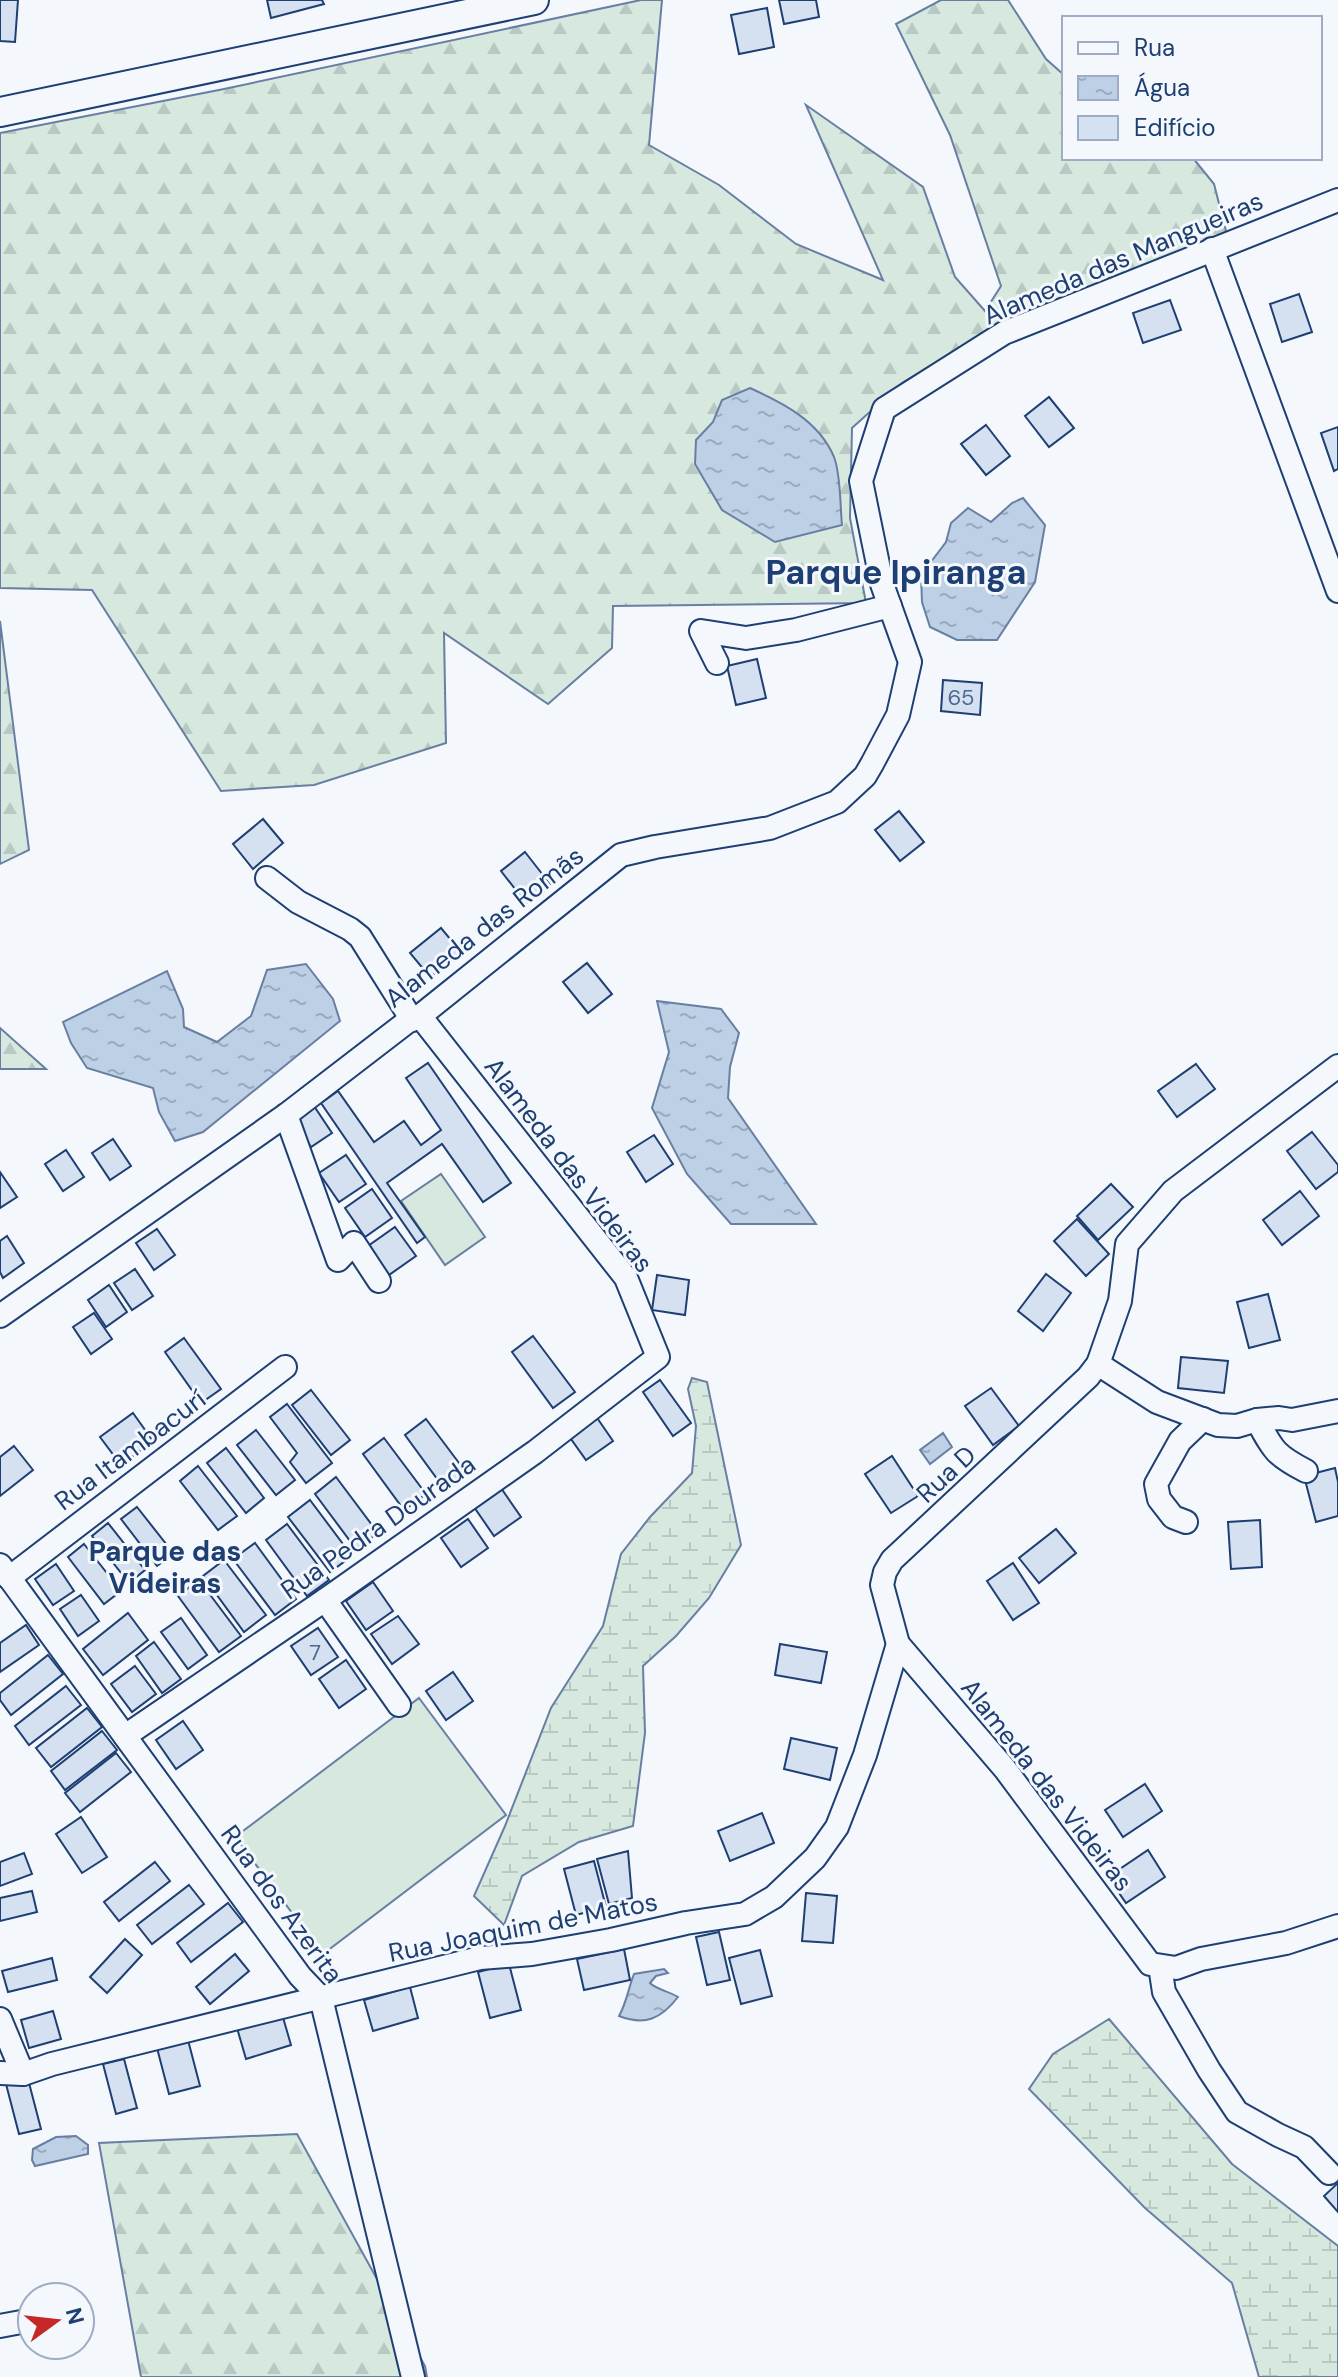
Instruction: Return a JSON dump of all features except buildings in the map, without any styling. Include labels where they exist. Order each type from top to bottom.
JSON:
[{"type":"main road","points":[[0,112],[534,0]]},
{"type":"street","name":"Alameda das Mangueiras","points":[[882,584],[861,481],[884,409],[1004,333],[1338,200]]},
{"type":"street","points":[[1212,249],[1338,591]]},
{"type":"street","name":"Alameda das Romãs","points":[[0,1316],[286,1115],[416,1018],[621,855],[770,828],[837,802],[865,776],[898,715],[910,662],[882,584]]},
{"type":"street","points":[[717,663],[701,631],[746,638],[796,630],[890,606]]},
{"type":"street","name":"Alameda das Videiras","points":[[267,878],[298,902],[360,937],[416,1018],[626,1278],[658,1357]]},
{"type":"street","points":[[1338,1066],[1173,1191],[1127,1244],[1120,1301],[1098,1364],[1157,1402],[1218,1425],[1292,1420],[1338,1411]]},
{"type":"street","points":[[286,1115],[338,1260],[354,1243],[379,1281]]},
{"type":"street","name":"Rua Pedra Dourada","points":[[125,1736],[535,1452],[658,1357]]},
{"type":"street","name":"Rua D","points":[[898,1644],[882,1585],[892,1560],[1055,1410],[1098,1364]]},
{"type":"street","name":"Rua Itambacurí","points":[[4,1572],[285,1367]]},
{"type":"street","points":[[1186,1522],[1173,1517],[1159,1499],[1156,1484],[1180,1441],[1203,1419]]},
{"type":"street","points":[[1257,1420],[1282,1458],[1306,1471]]},
{"type":"street","name":"Rua dos Azerita","points":[[4,1572],[300,1976],[321,1998],[413,2377]]},
{"type":"street","points":[[325,1600],[399,1705]]},
{"type":"street","name":"Alameda das Videiras","points":[[898,1644],[1005,1769],[1155,1965]]},
{"type":"street","name":"Rua Joaquim de Matos","points":[[0,2073],[23,2074],[52,2064],[480,1958],[532,1954],[745,1914],[774,1897],[815,1858],[837,1827],[865,1755],[898,1644]]},
{"type":"street","points":[[1329,2173],[1304,2147],[1237,2112],[1164,1992],[1155,1965],[1176,1968],[1201,1959],[1286,1943],[1338,1926]]},
{"type":"street","points":[[0,2019],[23,2074]]},
{"type":"green space","points":[[641,0],[662,0],[649,145],[719,185],[796,244],[883,280],[806,105],[923,187],[955,277],[985,311],[1001,286],[950,135],[896,24],[941,0],[1008,0],[1046,59],[1062,73],[1062,160],[1195,160],[1214,184],[1227,235],[998,326],[902,383],[852,428],[850,518],[866,603],[613,606],[612,648],[548,704],[444,633],[446,743],[314,785],[221,791],[92,590],[0,588],[0,133],[224,89]]},
{"type":"green space","points":[[0,621],[29,850],[0,864]]},
{"type":"green space","points":[[0,1028],[46,1069],[0,1069]]},
{"type":"green space","points":[[441,1174],[485,1237],[445,1265],[401,1201]]},
{"type":"green space","points":[[692,1378],[707,1382],[741,1545],[709,1598],[676,1636],[643,1666],[645,1733],[633,1826],[579,1842],[522,1876],[504,1925],[474,1896],[551,1708],[603,1626],[621,1554],[650,1517],[692,1473],[696,1426],[688,1389]]},
{"type":"green space","points":[[419,1698],[506,1815],[323,1954],[235,1837]]},
{"type":"green space","points":[[1109,2019],[1232,2164],[1338,2246],[1338,2377],[1259,2377],[1232,2283],[1145,2208],[1029,2089],[1053,2054]]},
{"type":"green space","points":[[297,2134],[425,2366],[427,2377],[141,2377],[99,2143]]},
{"type":"water","points":[[750,388],[810,423],[827,444],[838,473],[842,525],[775,542],[722,510],[695,464],[696,440],[713,422],[722,400]]},
{"type":"water","points":[[1023,498],[1045,525],[1035,582],[997,640],[957,640],[930,627],[922,602],[921,575],[946,542],[951,523],[968,508],[991,522],[1012,503]]},
{"type":"water","points":[[306,964],[333,999],[340,1021],[203,1132],[175,1141],[159,1112],[153,1088],[87,1068],[71,1043],[63,1022],[167,971],[183,1009],[184,1027],[217,1042],[251,1016],[267,970]]},
{"type":"water","points":[[657,1001],[721,1009],[739,1033],[730,1067],[728,1098],[816,1224],[731,1224],[687,1174],[652,1108],[669,1052]]},
{"type":"water","points":[[943,1433],[952,1447],[930,1464],[920,1450]]},
{"type":"water","points":[[664,1969],[668,1973],[656,1976],[650,1983],[678,1997],[672,2005],[659,2015],[645,2020],[619,2016],[634,1974]]},
{"type":"water","points":[[76,2136],[88,2145],[88,2154],[35,2166],[33,2149],[56,2137]]},
{"type":"district","name":"Parque Ipiranga","points":[[896,572]]},
{"type":"district","name":"Parque das Videiras","points":[[165,1567]]}]
